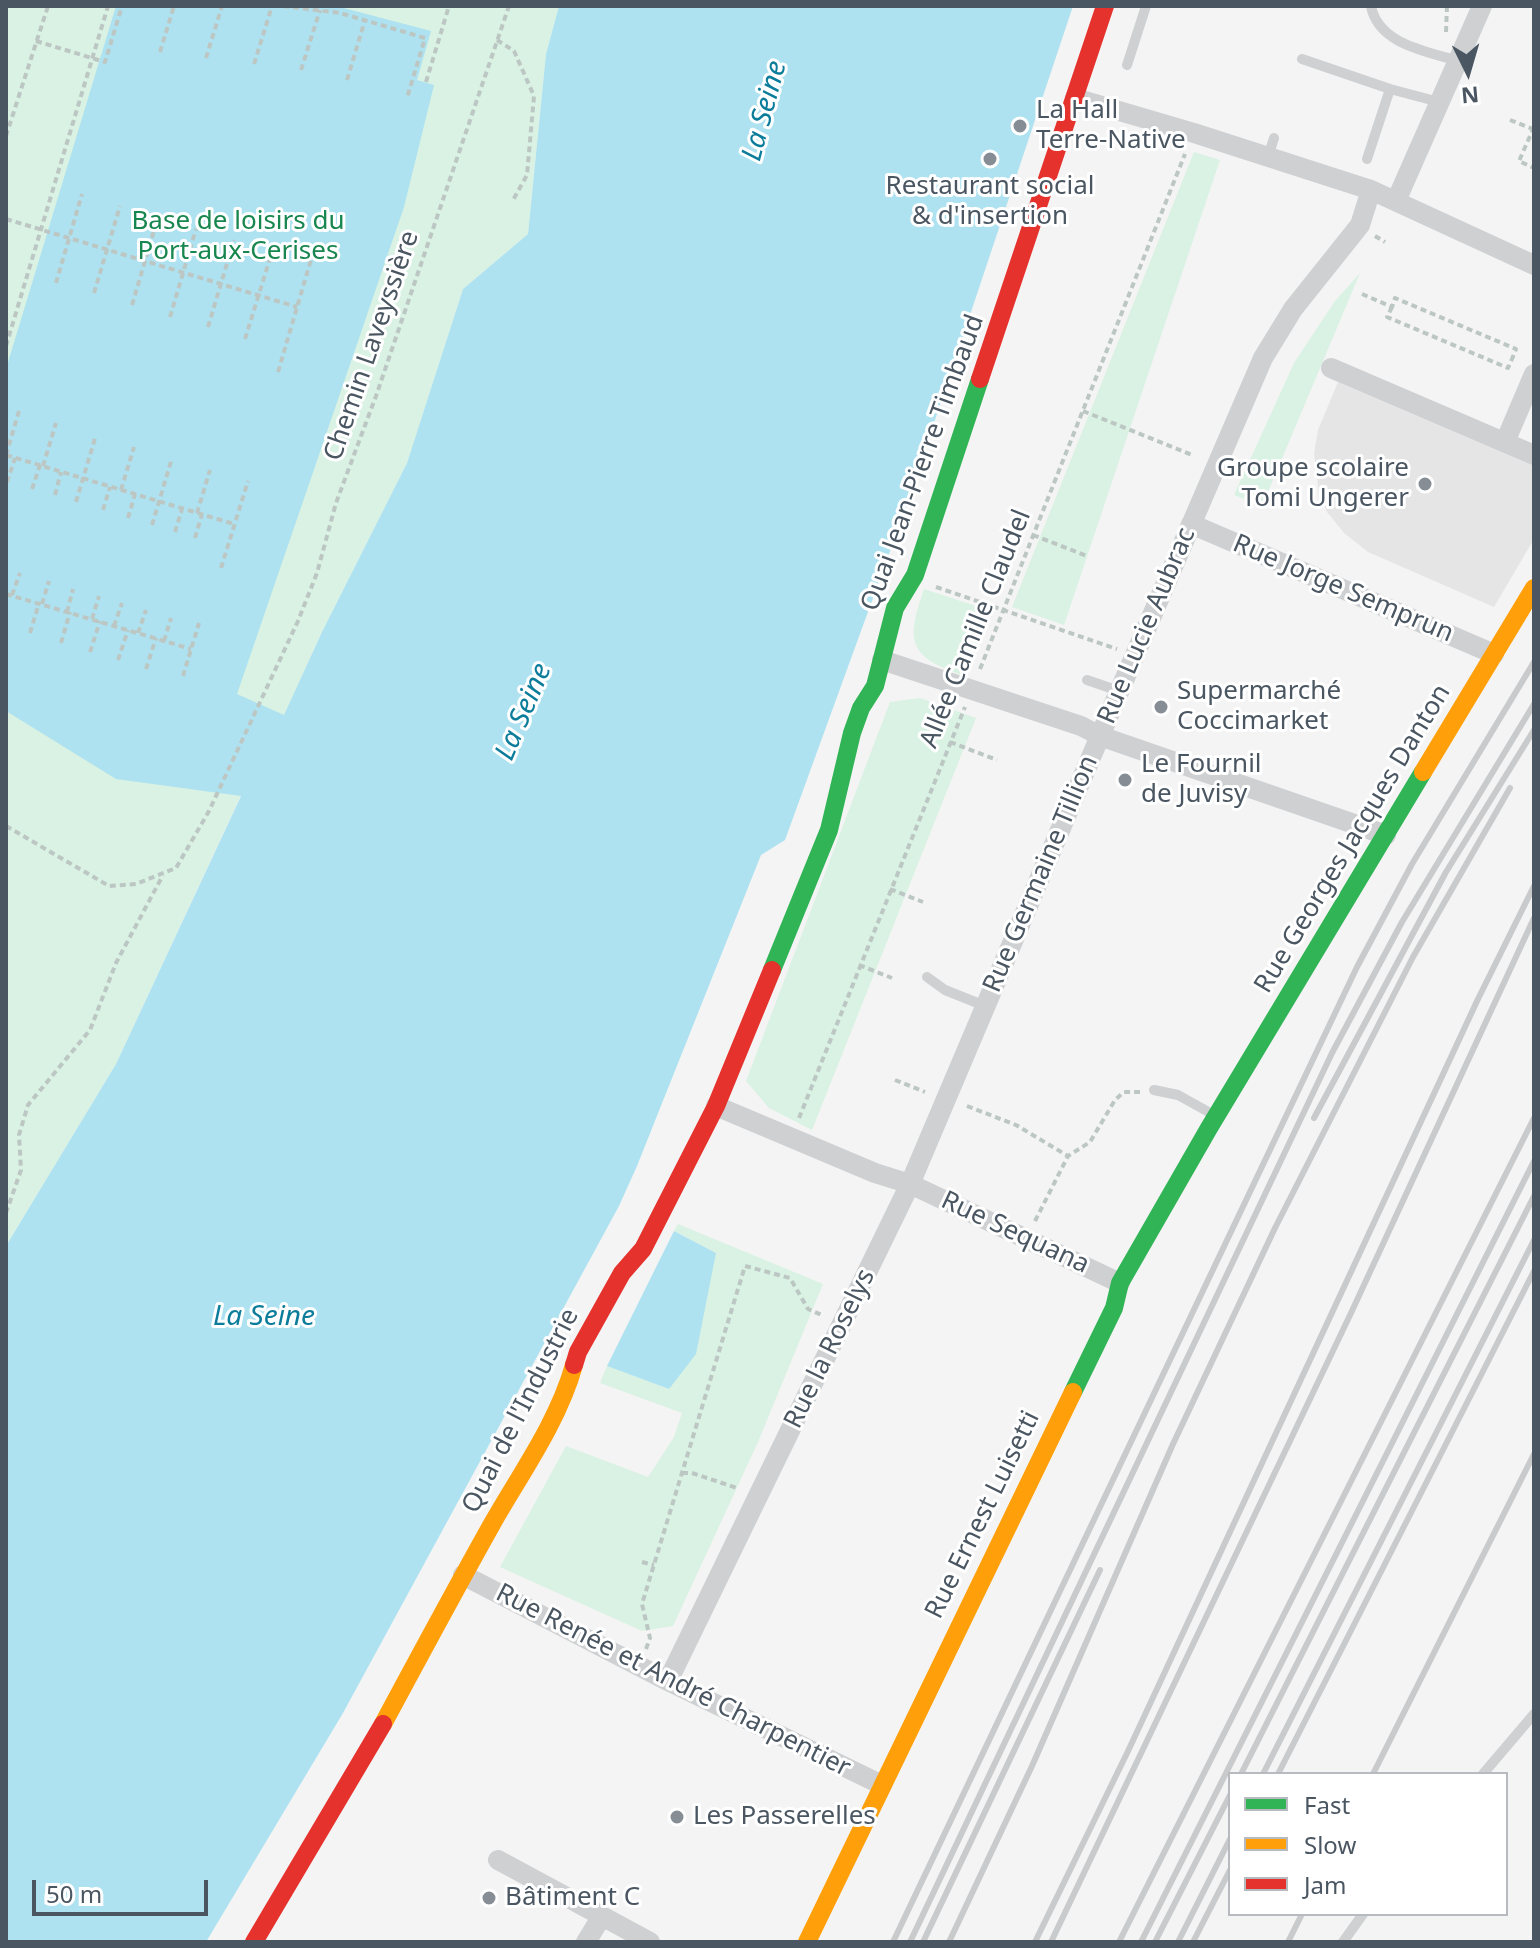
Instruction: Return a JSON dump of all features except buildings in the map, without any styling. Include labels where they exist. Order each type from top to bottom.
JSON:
[{"type":"main road","name":"Quai Jean-Pierre Timbaud","points":[[787,934],[829,830],[852,733],[861,708],[875,686],[895,608],[915,575],[1105,6]]},
{"type":"main road","name":"Rue Georges Jacques Danton","points":[[1216,1116],[1534,588]]},
{"type":"main road","name":"Quai de l'Industrie","points":[[254,1942],[364,1761],[463,1575],[551,1421],[569,1383],[578,1352],[622,1273],[647,1241],[716,1106],[787,934]]},
{"type":"main road","name":"Rue Ernest Luisetti","points":[[807,1942],[1114,1308],[1120,1283],[1216,1116]]},
{"type":"street","points":[[1396,201],[1482,6]]},
{"type":"street","points":[[1075,98],[1194,133],[1271,148],[1534,265]]},
{"type":"street","name":"Rue Lucie Aubrac","points":[[882,660],[1081,726],[1100,736],[1263,358],[1293,309],[1360,225],[1371,190]]},
{"type":"street","points":[[1331,368],[1534,455]]},
{"type":"street","points":[[1505,442],[1534,374]]},
{"type":"street","name":"Rue Jorge Semprun","points":[[1191,524],[1494,654]]},
{"type":"street","points":[[1100,736],[1386,835]]},
{"type":"street","name":"Rue Germaine Tillion","points":[[984,1009],[1100,736]]},
{"type":"street","name":"Rue la Roselys","points":[[668,1681],[910,1184],[984,1009]]},
{"type":"street","name":"Rue Sequana","points":[[716,1106],[875,1173],[910,1184],[1120,1283]]},
{"type":"street","name":"Rue Renée et André Charpentier","points":[[463,1575],[668,1681],[882,1785]]},
{"type":"street","points":[[498,1860],[650,1942]]},
{"type":"street","points":[[586,1942],[602,1916]]},
{"type":"lane","points":[[1127,65],[1146,6]]},
{"type":"lane","points":[[1371,6],[1374,22],[1392,38],[1459,62]]},
{"type":"lane","points":[[1302,59],[1439,102]]},
{"type":"lane","points":[[1367,159],[1390,89]]},
{"type":"lane","points":[[1087,680],[1119,691]]},
{"type":"lane","points":[[927,977],[945,990],[984,1009]]},
{"type":"lane","points":[[1154,1094],[1178,1095],[1216,1116]]},
{"type":"lane","points":[[1485,1772],[1534,1714]]},
{"type":"lane","points":[[1343,1942],[1362,1916]]},
{"type":"path","points":[[6,136],[48,6]]},
{"type":"path","points":[[6,346],[108,6]]},
{"type":"path","points":[[35,41],[105,62],[122,6]]},
{"type":"path","points":[[160,52],[174,6]]},
{"type":"path","points":[[206,58],[222,6]]},
{"type":"path","points":[[254,64],[272,6]]},
{"type":"path","points":[[283,6],[365,20],[425,38],[407,98]]},
{"type":"path","points":[[426,82],[449,6]]},
{"type":"path","name":"Chemin Laveyssière","points":[[6,1213],[21,1170],[19,1135],[28,1105],[90,1030],[116,963],[164,873],[176,868],[209,811],[265,697],[317,573],[336,503],[376,396],[509,6]]},
{"type":"path","points":[[301,70],[320,10]]},
{"type":"path","points":[[347,80],[365,20]]},
{"type":"path","points":[[497,40],[514,51],[534,96],[527,175],[512,202]]},
{"type":"path","points":[[1510,120],[1533,128],[1519,161],[1534,168]]},
{"type":"path","name":"Allée Camille Claudel","points":[[791,1137],[1194,133]]},
{"type":"path","points":[[56,283],[82,194]]},
{"type":"path","points":[[94,293],[120,206]]},
{"type":"path","points":[[132,305],[158,217]]},
{"type":"path","points":[[6,219],[297,307]]},
{"type":"path","points":[[170,317],[196,229]]},
{"type":"path","points":[[208,327],[234,240]]},
{"type":"path","points":[[278,372],[315,246]]},
{"type":"path","points":[[245,339],[272,252]]},
{"type":"path","points":[[1362,294],[1392,307]]},
{"type":"path","points":[[1395,298],[1503,343],[1516,349],[1514,360],[1508,368],[1387,317],[1392,307],[1395,298]]},
{"type":"path","points":[[19,411],[6,455],[234,524]]},
{"type":"path","points":[[1083,411],[1192,455]]},
{"type":"path","points":[[32,489],[56,423]]},
{"type":"path","points":[[76,502],[96,435]]},
{"type":"path","points":[[121,490],[134,447]]},
{"type":"path","points":[[7,482],[15,458]]},
{"type":"path","points":[[152,525],[172,458]]},
{"type":"path","points":[[195,538],[210,470]]},
{"type":"path","points":[[55,495],[61,472]]},
{"type":"path","points":[[221,568],[248,481]]},
{"type":"path","points":[[103,510],[110,487]]},
{"type":"path","points":[[128,518],[135,494]]},
{"type":"path","points":[[175,532],[182,509]]},
{"type":"path","points":[[1033,535],[1087,556]]},
{"type":"path","points":[[12,595],[20,573]]},
{"type":"path","points":[[30,633],[49,581]]},
{"type":"path","points":[[930,585],[1135,655]]},
{"type":"path","points":[[61,643],[73,589]]},
{"type":"path","points":[[6,594],[191,649]]},
{"type":"path","points":[[92,619],[99,596]]},
{"type":"path","points":[[114,626],[122,603]]},
{"type":"path","points":[[138,633],[146,610]]},
{"type":"path","points":[[164,641],[171,618]]},
{"type":"path","points":[[90,652],[100,621]]},
{"type":"path","points":[[183,676],[199,623]]},
{"type":"path","points":[[118,660],[128,630]]},
{"type":"path","points":[[146,669],[156,638]]},
{"type":"path","points":[[950,742],[997,760]]},
{"type":"path","points":[[6,826],[109,886],[136,884],[164,873]]},
{"type":"path","points":[[890,889],[923,902]]},
{"type":"path","points":[[859,965],[892,978]]},
{"type":"path","points":[[895,1080],[1016,1125],[1068,1156]]},
{"type":"path","points":[[1036,1219],[1068,1156],[1090,1142],[1115,1100],[1124,1092],[1154,1094]]},
{"type":"path","points":[[640,1666],[650,1638],[642,1604],[745,1266],[790,1278],[808,1309],[841,1325]]},
{"type":"path","points":[[682,1473],[692,1473],[758,1496]]},
{"type":"path","points":[[642,1562],[654,1565]]},
{"type":"shaded area","name":"Groupe scolaire Tomi Ungerer","points":[[1338,382],[1534,466],[1534,539],[1494,607],[1368,552],[1344,533],[1327,512],[1319,495],[1314,453],[1318,430]]},
{"type":"green space","name":"Base de loisirs du Port-aux-Cerises","points":[[6,6],[559,6],[546,54],[528,234],[463,289],[407,463],[322,632],[284,716],[241,795],[116,1064],[6,1246]]},
{"type":"green space","points":[[1194,152],[1220,160],[1064,625],[1012,607]]},
{"type":"green space","points":[[1360,273],[1262,506],[1234,495],[1294,363],[1335,301]]},
{"type":"green space","points":[[924,589],[991,611],[965,676],[932,662],[916,646],[915,623]]},
{"type":"green space","points":[[920,698],[976,718],[812,1130],[769,1108],[746,1081],[890,702]]},
{"type":"green space","points":[[678,1224],[823,1284],[758,1442],[673,1626],[642,1631],[500,1567],[566,1446],[648,1477],[674,1437],[682,1413],[600,1383],[607,1366],[669,1389],[716,1253],[674,1231]]},
{"type":"water","name":"La Seine","points":[[116,6],[336,6],[431,31],[417,80],[434,85],[404,207],[237,694],[284,715],[407,463],[463,289],[528,234],[546,54],[559,6],[1073,6],[905,510],[785,840],[761,855],[619,1206],[343,1713],[206,1942],[6,1942],[6,1246],[116,1064],[241,796],[116,779],[6,711],[6,369]]},
{"type":"water","points":[[674,1231],[716,1253],[696,1354],[669,1389],[607,1366]]},
{"type":"railway","points":[[893,1942],[1357,967],[1412,864],[1534,662]]},
{"type":"railway","points":[[910,1942],[1332,1053],[1402,922],[1534,704]]},
{"type":"railway","points":[[1314,1118],[1446,872],[1534,730]]},
{"type":"railway","points":[[949,1942],[1032,1766],[1173,1444],[1275,1228],[1413,957],[1510,788]]},
{"type":"railway","points":[[1035,1942],[1129,1749],[1478,999],[1534,886]]},
{"type":"railway","points":[[1051,1942],[1351,1313],[1534,918]]},
{"type":"railway","points":[[1119,1942],[1534,1118]]},
{"type":"railway","points":[[1141,1942],[1534,1161]]},
{"type":"railway","points":[[1242,1772],[1534,1196]]},
{"type":"railway","points":[[1264,1772],[1534,1240]]},
{"type":"railway","points":[[1279,1772],[1534,1271]]},
{"type":"railway","points":[[1374,1772],[1534,1454]]},
{"type":"railway","points":[[923,1942],[1100,1570]]},
{"type":"railway","points":[[1155,1942],[1228,1799]]},
{"type":"railway","points":[[1178,1942],[1228,1843]]},
{"type":"railway","points":[[1193,1942],[1228,1874]]},
{"type":"railway","points":[[1288,1942],[1301,1916]]},
{"type":"traffic: fast","points":[[772,970],[829,830],[852,733],[861,708],[875,686],[895,608],[915,575],[980,379]]},
{"type":"traffic: fast","points":[[1073,1392],[1114,1308],[1120,1283],[1209,1128],[1423,772]]},
{"type":"traffic: slow","points":[[1423,772],[1534,588]]},
{"type":"traffic: slow","points":[[383,1724],[478,1549],[549,1427],[574,1365]]},
{"type":"traffic: slow","points":[[807,1942],[1073,1392]]},
{"type":"traffic: jam","points":[[980,379],[1105,6]]},
{"type":"traffic: jam","points":[[574,1365],[578,1352],[622,1273],[643,1249],[716,1106],[772,970]]},
{"type":"traffic: jam","points":[[254,1942],[383,1724]]},
{"type":"place","name":"La Hall Terre-Native","points":[[1020,126]]},
{"type":"place","name":"Restaurant social & d'insertion","points":[[990,159]]},
{"type":"place","name":"Groupe scolaire Tomi Ungerer","points":[[1425,484]]},
{"type":"place","name":"Supermarché Coccimarket","points":[[1161,707]]},
{"type":"place","name":"Le Fournil de Juvisy","points":[[1125,780]]},
{"type":"place","name":"Les Passerelles","points":[[677,1817]]},
{"type":"place","name":"Bâtiment C","points":[[489,1898]]}]
